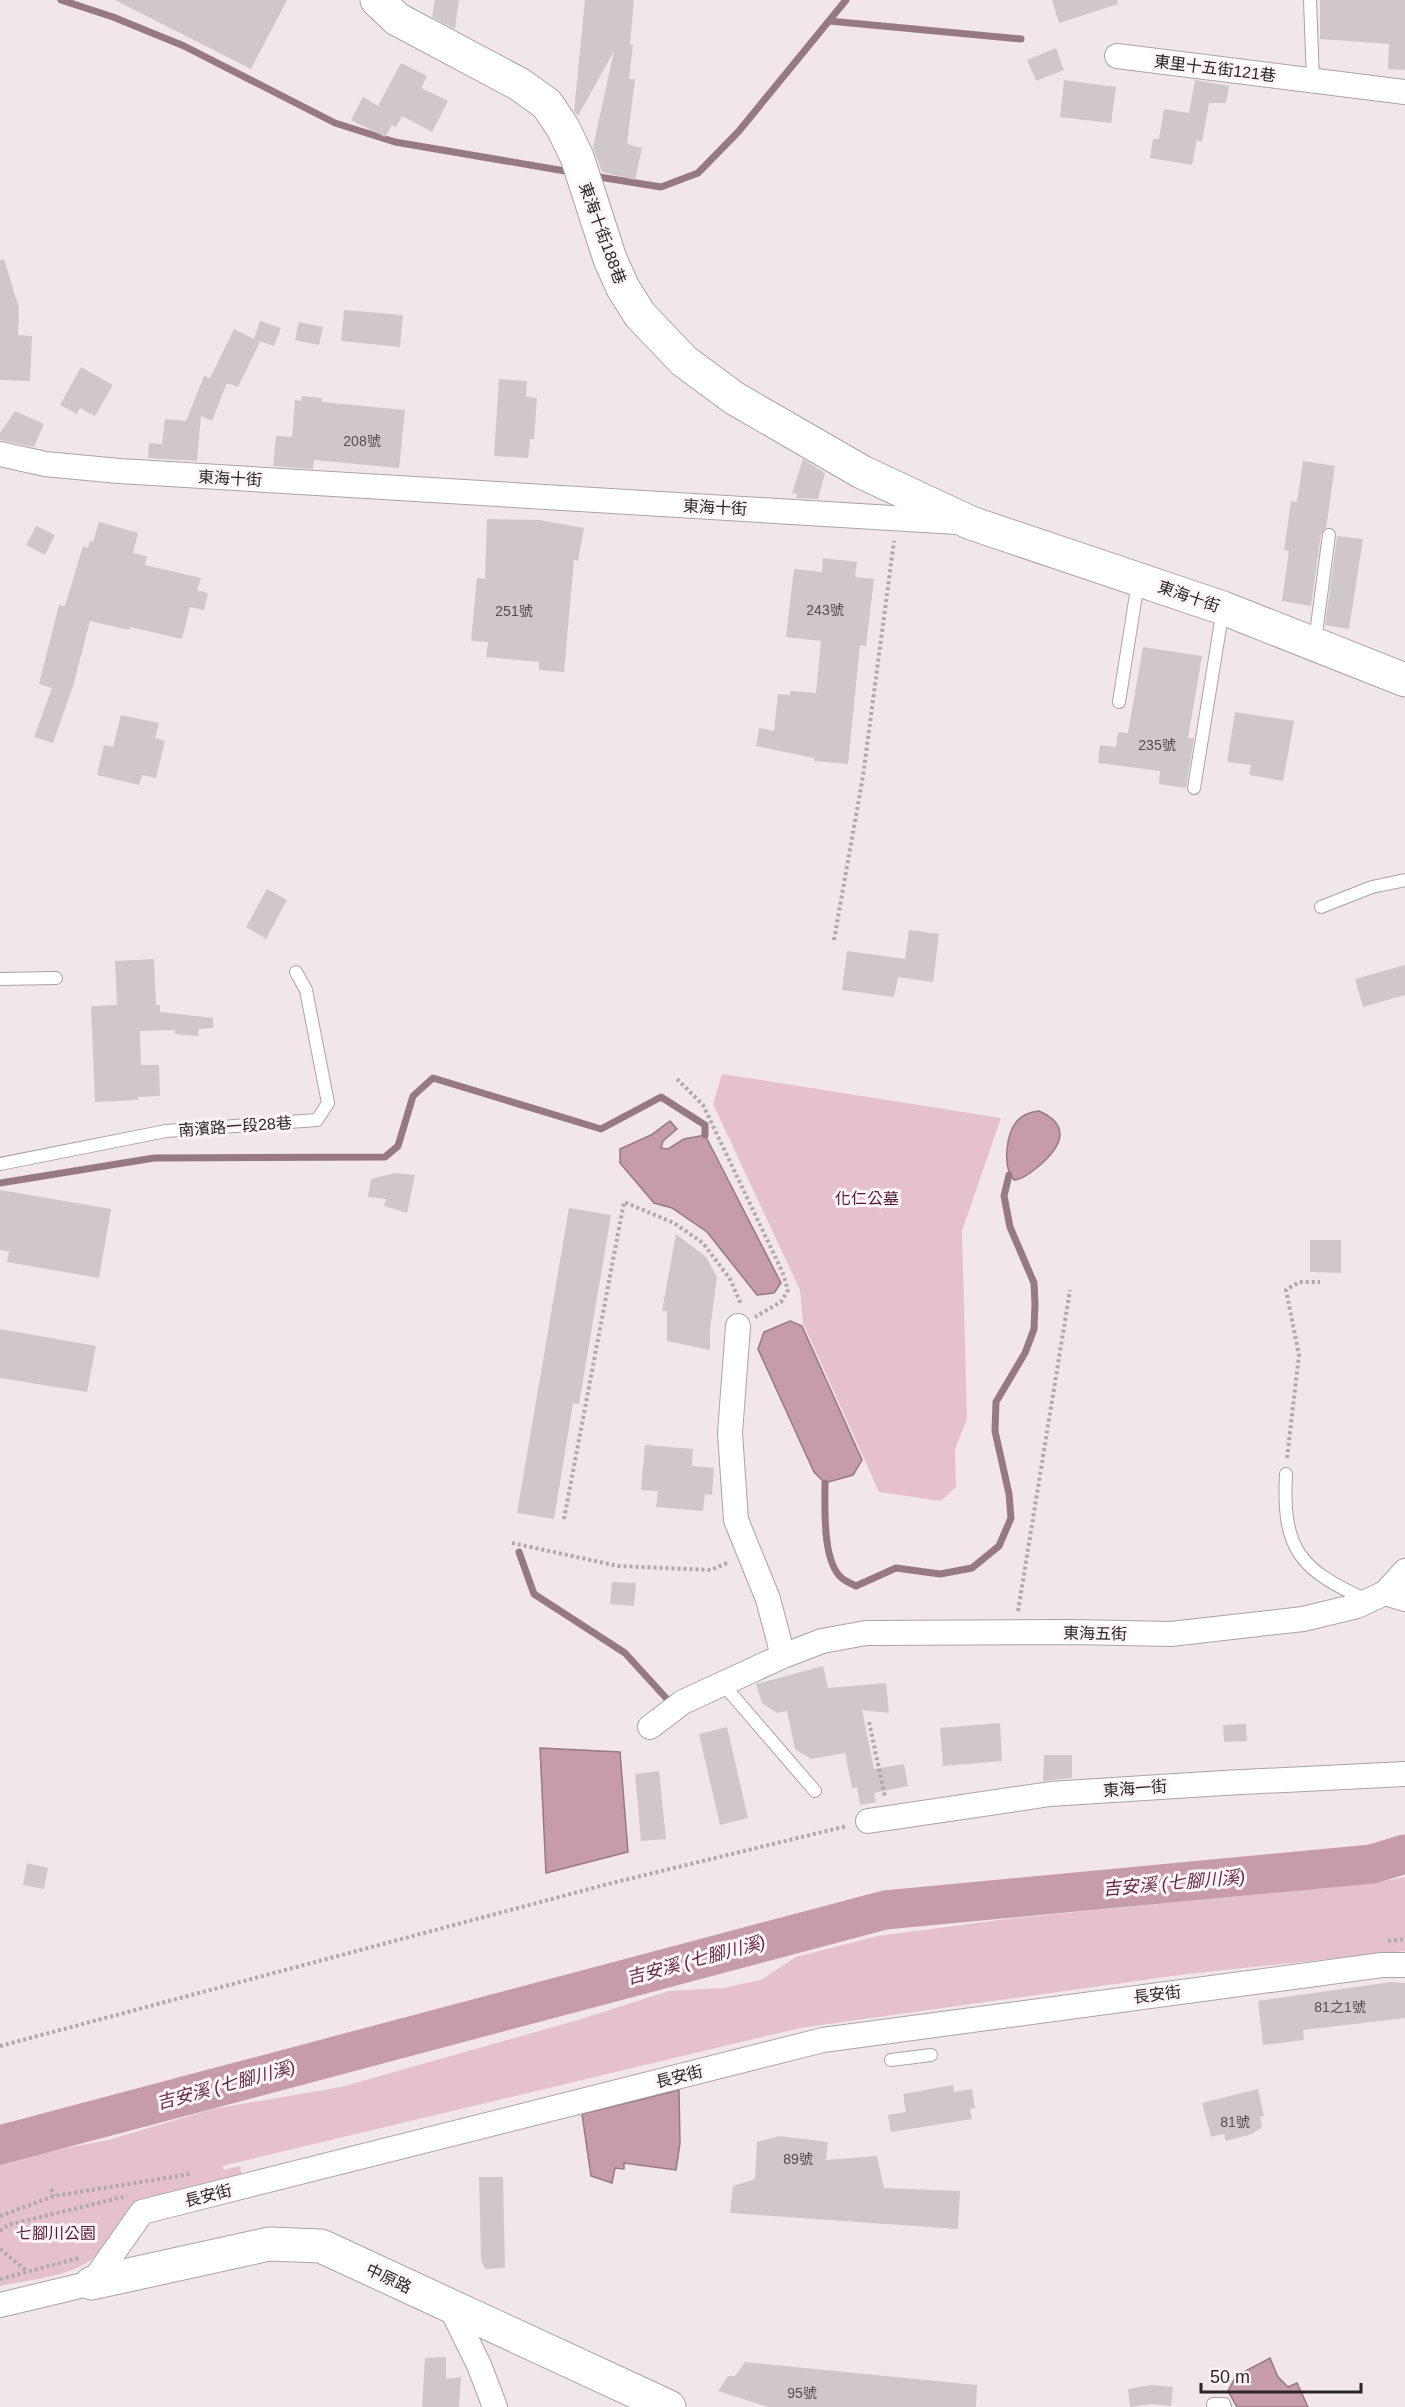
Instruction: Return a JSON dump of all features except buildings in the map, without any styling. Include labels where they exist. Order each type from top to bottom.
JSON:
[{"type":"street","name":"東海十街188巷","points":[[377,0],[397,18],[519,84],[547,104],[563,128],[580,167],[610,259],[623,288],[640,315],[684,362],[734,398],[862,472],[971,523]]},
{"type":"street","name":"東里十五街121巷","points":[[1117,56],[1405,92]]},
{"type":"street","name":"東海十街","points":[[0,453],[45,464],[119,471],[971,523],[1223,608],[1405,680]]},
{"type":"street","points":[[738,1326],[730,1433],[736,1521],[768,1599],[783,1656]]},
{"type":"street","points":[[1386,1598],[1405,1570]]},
{"type":"street","name":"東海五街","points":[[650,1726],[683,1702],[783,1656],[822,1641],[866,1633],[1171,1634],[1303,1619],[1386,1598]]},
{"type":"street","name":"東海一街","points":[[878,1820],[1050,1794],[1405,1774]]},
{"type":"street","name":"長安街","points":[[86,2270],[142,2212],[824,2040],[1382,1965],[1405,1965]]},
{"type":"street","name":"中原路","points":[[86,2270],[269,2244],[321,2246],[669,2407]]},
{"type":"street","points":[[0,2305],[86,2270]]},
{"type":"street","points":[[450,2306],[479,2365],[495,2407]]},
{"type":"lane","points":[[1310,0],[1314,80]]},
{"type":"lane","points":[[1315,644],[1329,535]]},
{"type":"lane","points":[[1119,702],[1138,579]]},
{"type":"lane","points":[[1194,788],[1223,608]]},
{"type":"lane","points":[[1321,907],[1372,887],[1405,880]]},
{"type":"lane","name":"南濱路一段28巷","points":[[0,1164],[166,1131],[317,1120],[328,1103],[306,990],[296,972]]},
{"type":"lane","points":[[0,979],[56,978]]},
{"type":"lane","points":[[1286,1474],[1286,1517],[1292,1540],[1302,1561],[1318,1575],[1386,1598]]},
{"type":"lane","points":[[722,1683],[815,1791]]},
{"type":"lane","points":[[891,2060],[931,2055]]},
{"type":"path","points":[[834,940],[862,776],[897,518]]},
{"type":"path","points":[[676,1079],[703,1105],[782,1271],[788,1290],[781,1302],[738,1326]]},
{"type":"path","points":[[564,1519],[624,1202],[674,1223],[703,1244],[730,1279],[741,1302],[738,1326]]},
{"type":"path","points":[[1286,1474],[1299,1354],[1286,1290],[1299,1282],[1320,1282]]},
{"type":"path","points":[[1015,1632],[1070,1290]]},
{"type":"path","points":[[512,1543],[618,1566],[711,1570],[749,1554]]},
{"type":"path","points":[[0,2046],[608,1884],[878,1820],[869,1722]]},
{"type":"path","points":[[0,2216],[54,2196],[201,2173]]},
{"type":"path","points":[[51,2189],[54,2196]]},
{"type":"path","points":[[0,2231],[8,2225],[134,2194]]},
{"type":"path","points":[[118,2206],[123,2197]]},
{"type":"path","points":[[0,2249],[28,2271]]},
{"type":"path","points":[[0,2279],[28,2271],[86,2270]]},
{"type":"green space","name":"化仁公墓","points":[[722,1074],[1001,1118],[962,1231],[967,1419],[955,1449],[956,1487],[941,1501],[879,1492],[803,1323],[800,1290],[713,1104]]},
{"type":"green space","name":"七腳川公園","points":[[1405,1877],[1405,1951],[1187,1974],[800,2028],[222,2166],[224,2170],[240,2166],[242,2176],[144,2199],[130,2209],[100,2252],[79,2267],[53,2276],[0,2286],[0,2164],[41,2153],[108,2140],[213,2109],[341,2087],[578,2020],[669,1991],[723,1988],[761,1980],[796,1957],[878,1936],[1007,1919],[1379,1882]]},
{"type":"shaded area","points":[[1039,1111],[1056,1123],[1060,1137],[1053,1152],[1039,1166],[1024,1177],[1014,1180],[1010,1174],[1007,1159],[1010,1134],[1019,1119]]},
{"type":"shaded area","points":[[670,1121],[677,1129],[663,1141],[661,1148],[668,1149],[684,1139],[705,1135],[781,1283],[774,1293],[757,1295],[707,1232],[672,1208],[654,1203],[620,1163],[620,1149],[651,1135]]},
{"type":"shaded area","points":[[790,1321],[802,1326],[862,1460],[853,1475],[825,1483],[814,1472],[758,1349],[764,1332]]},
{"type":"shaded area","points":[[540,1748],[620,1752],[628,1852],[546,1873]]},
{"type":"shaded area","points":[[679,2090],[680,2143],[676,2170],[624,2163],[624,2169],[615,2168],[612,2183],[591,2176],[582,2114]]},
{"type":"shaded area","points":[[1270,2358],[1278,2377],[1288,2387],[1297,2383],[1308,2407],[1237,2407],[1228,2391],[1236,2376]]},
{"type":"waterway","points":[[61,0],[113,17],[184,46],[335,123],[395,142],[571,172]]},
{"type":"waterway","points":[[593,176],[661,187],[698,173],[739,131],[846,0]]},
{"type":"waterway","points":[[829,21],[1021,39]]},
{"type":"waterway","points":[[0,1183],[154,1158],[385,1157],[398,1146],[413,1096],[433,1078],[601,1129],[661,1097],[705,1125],[705,1135]]},
{"type":"waterway","points":[[825,1483],[826,1534],[831,1561],[836,1572],[856,1586],[896,1568],[940,1574],[972,1568],[999,1546],[1011,1518],[1009,1494],[995,1431],[996,1402],[1025,1353],[1034,1329],[1035,1304],[1034,1283],[1010,1227],[1004,1196],[1009,1175]]},
{"type":"waterway","points":[[519,1552],[534,1594],[625,1653],[667,1699]]},
{"type":"waterway","name":"吉安溪 (七腳川溪)","points":[[0,2145],[885,1910],[1372,1864],[1405,1854]]}]
